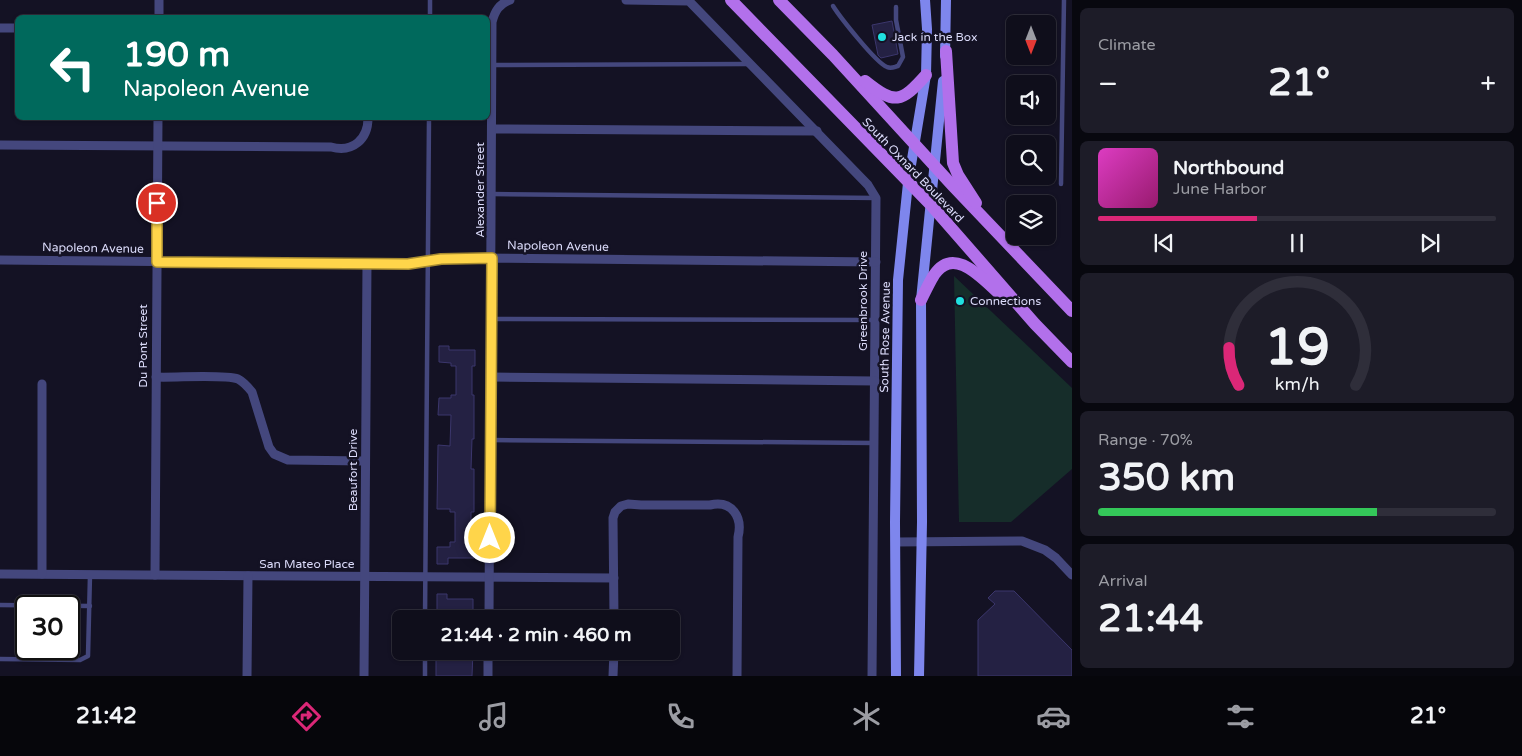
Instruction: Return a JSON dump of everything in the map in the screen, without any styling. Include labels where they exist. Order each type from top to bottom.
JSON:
[{"type":"main road","name":"South Oxnard Boulevard","points":[[731,0],[931,206],[1035,324],[1072,362]]},
{"type":"main road","name":"South Oxnard Boulevard","points":[[780,0],[833,55],[915,146],[1072,311]]},
{"type":"main road","name":"South Rose Avenue","points":[[896,676],[898,280],[908,183],[926,74],[927,30],[924,0]]},
{"type":"main road","points":[[946,0],[946,52],[953,163],[958,175],[989,224]]},
{"type":"main road","points":[[919,676],[923,386],[921,300],[946,52]]},
{"type":"main road","points":[[833,55],[877,90],[892,98],[905,96],[911,92],[926,74]]},
{"type":"main road","points":[[921,300],[939,269],[954,262],[965,265],[1035,324]]},
{"type":"street","points":[[159,0],[159,15]]},
{"type":"street","points":[[500,2],[510,0]]},
{"type":"street","points":[[626,0],[689,1],[868,184],[876,198]]},
{"type":"street","name":"Alexander Street","points":[[489,610],[493,129],[492,22],[500,2]]},
{"type":"street","points":[[0,28],[15,28]]},
{"type":"street","name":"Du Pont Street","points":[[155,575],[158,120]]},
{"type":"street","points":[[0,145],[331,147],[343,149],[361,142],[366,132],[368,120]]},
{"type":"street","points":[[493,129],[817,131]]},
{"type":"street","name":"Greenbrook Drive","points":[[872,676],[876,198]]},
{"type":"street","name":"Napoleon Avenue","points":[[0,260],[408,264],[428,261],[492,258],[876,262]]},
{"type":"street","name":"Beaufort Drive","points":[[364,676],[367,263]]},
{"type":"street","points":[[156,378],[224,377],[239,380],[252,392],[269,447],[280,458],[288,460],[365,461]]},
{"type":"street","points":[[491,378],[875,381]]},
{"type":"street","points":[[42,384],[42,574]]},
{"type":"street","points":[[614,610],[612,527],[613,518],[617,510],[634,503],[641,505],[710,506],[720,504],[732,508],[740,523],[738,536],[737,676]]},
{"type":"street","points":[[896,542],[1022,541],[1045,550],[1056,558],[1072,575]]},
{"type":"street","name":"San Mateo Place","points":[[0,574],[614,578]]},
{"type":"street","points":[[247,676],[248,576]]},
{"type":"street","points":[[488,660],[488,676]]},
{"type":"street","points":[[613,676],[614,660]]},
{"type":"lane","points":[[430,0],[430,15]]},
{"type":"lane","points":[[1061,184],[1064,0]]},
{"type":"lane","points":[[833,6],[865,46],[885,67],[892,68],[898,66],[903,57],[896,20],[896,7]]},
{"type":"lane","points":[[492,65],[752,64]]},
{"type":"lane","points":[[425,610],[429,120]]},
{"type":"lane","points":[[492,194],[876,198]]},
{"type":"lane","points":[[492,319],[875,320]]},
{"type":"lane","points":[[490,440],[874,443]]},
{"type":"lane","points":[[0,660],[80,660],[88,656],[90,575]]},
{"type":"lane","points":[[0,605],[90,606]]},
{"type":"lane","points":[[425,660],[425,676]]},
{"type":"green space","points":[[954,276],[1072,388],[1072,469],[1011,522],[959,522]]},
{"type":"building","points":[[892,21],[898,54],[881,58],[878,55],[872,25]]},
{"type":"building","points":[[439,346],[449,346],[449,350],[475,350],[475,366],[472,366],[474,439],[472,439],[471,469],[474,469],[474,512],[471,512],[471,542],[474,542],[474,558],[448,558],[448,564],[437,564],[437,547],[450,547],[450,542],[455,542],[455,512],[450,512],[450,509],[437,509],[438,445],[450,446],[451,415],[438,415],[439,398],[451,398],[451,395],[456,395],[456,366],[451,366],[451,363],[439,362]]},
{"type":"building","points":[[995,591],[1014,591],[1072,650],[1072,676],[978,676],[978,620],[995,604],[988,598]]},
{"type":"building","points":[[437,594],[447,594],[447,599],[473,599],[473,610],[437,610]]},
{"type":"building","points":[[436,660],[473,660],[472,676],[436,676]]},
{"type":"place","name":"Jack in the Box","points":[[882,37]]},
{"type":"place","name":"Connections","points":[[960,301]]},
{"type":"route","points":[[157,203],[157,262],[408,264],[441,259],[492,258],[490,538]]}]
